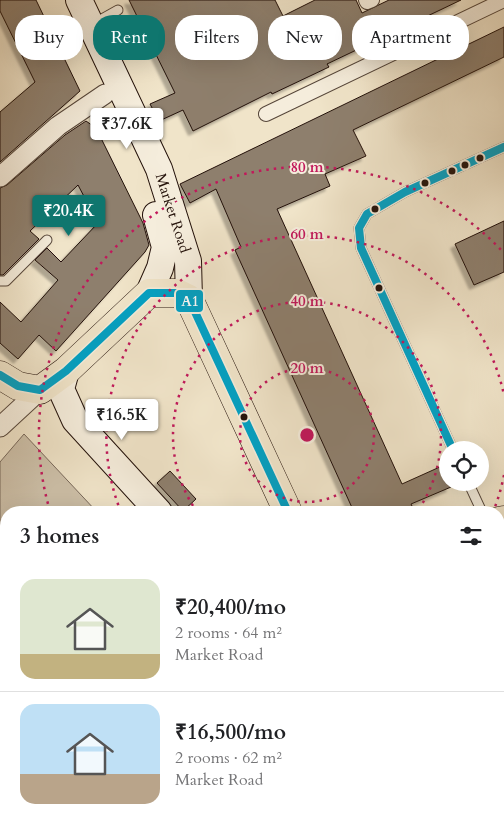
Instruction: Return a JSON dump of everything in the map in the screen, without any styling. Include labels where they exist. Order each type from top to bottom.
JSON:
[{"type":"main road","name":"Market Road","points":[[60,0],[145,175],[165,247],[160,268],[149,292]]},
{"type":"main road","name":"Market Road","points":[[79,0],[159,169],[188,261],[189,299],[285,506]]},
{"type":"main road","points":[[0,374],[18,386],[40,390],[66,372],[149,292],[177,293],[189,299]]},
{"type":"main road","points":[[66,372],[61,389],[75,420],[154,506]]},
{"type":"street","points":[[266,114],[504,0]]},
{"type":"street","points":[[0,177],[58,126],[105,94]]},
{"type":"street","points":[[0,428],[40,390]]},
{"type":"lane","points":[[91,25],[118,10]]},
{"type":"lane","points":[[449,441],[361,248],[359,228],[367,214],[405,192],[504,147]]},
{"type":"lane","points":[[0,281],[6,282],[47,240]]},
{"type":"lane","points":[[472,491],[479,506]]},
{"type":"shaded area","points":[[24,434],[91,506],[0,506],[0,462]]},
{"type":"building","points":[[0,0],[36,0],[43,15],[15,15],[15,41],[0,11]]},
{"type":"building","points":[[129,0],[275,0],[282,15],[268,15],[268,60],[335,60],[327,64],[329,67],[272,94],[271,92],[193,131],[183,110],[159,121],[150,104],[175,93],[159,60],[165,60],[165,15],[136,15]]},
{"type":"building","points":[[315,0],[356,0],[362,13],[389,0],[461,0],[430,15],[352,15],[352,52],[342,57],[342,15],[285,15]]},
{"type":"building","points":[[504,27],[504,57],[353,130],[366,156],[325,174],[330,186],[277,209],[402,484],[439,467],[439,491],[442,491],[411,504],[412,506],[351,506],[235,250],[241,247],[216,189],[190,203],[180,184],[436,60],[469,60],[469,44]]},
{"type":"building","points":[[24,60],[65,60],[80,91],[0,162],[0,112],[35,82]]},
{"type":"building","points":[[86,121],[96,128],[143,223],[149,245],[145,252],[56,351],[39,335],[18,359],[0,343],[0,302],[21,322],[58,280],[35,260],[47,248],[61,262],[98,223],[78,185],[30,231],[39,239],[3,275],[0,275],[0,188],[7,185],[65,135]]},
{"type":"building","points":[[504,221],[504,272],[474,285],[455,244]]},
{"type":"building","points":[[170,471],[196,499],[188,506],[178,506],[157,483]]},
{"type":"transit line","name":"A1","points":[[449,441],[361,248],[359,228],[367,214],[405,192],[504,147]]},
{"type":"transit line","name":"A1","points":[[0,375],[18,386],[40,390],[66,371],[149,293],[177,293],[189,299],[285,506]]}]
